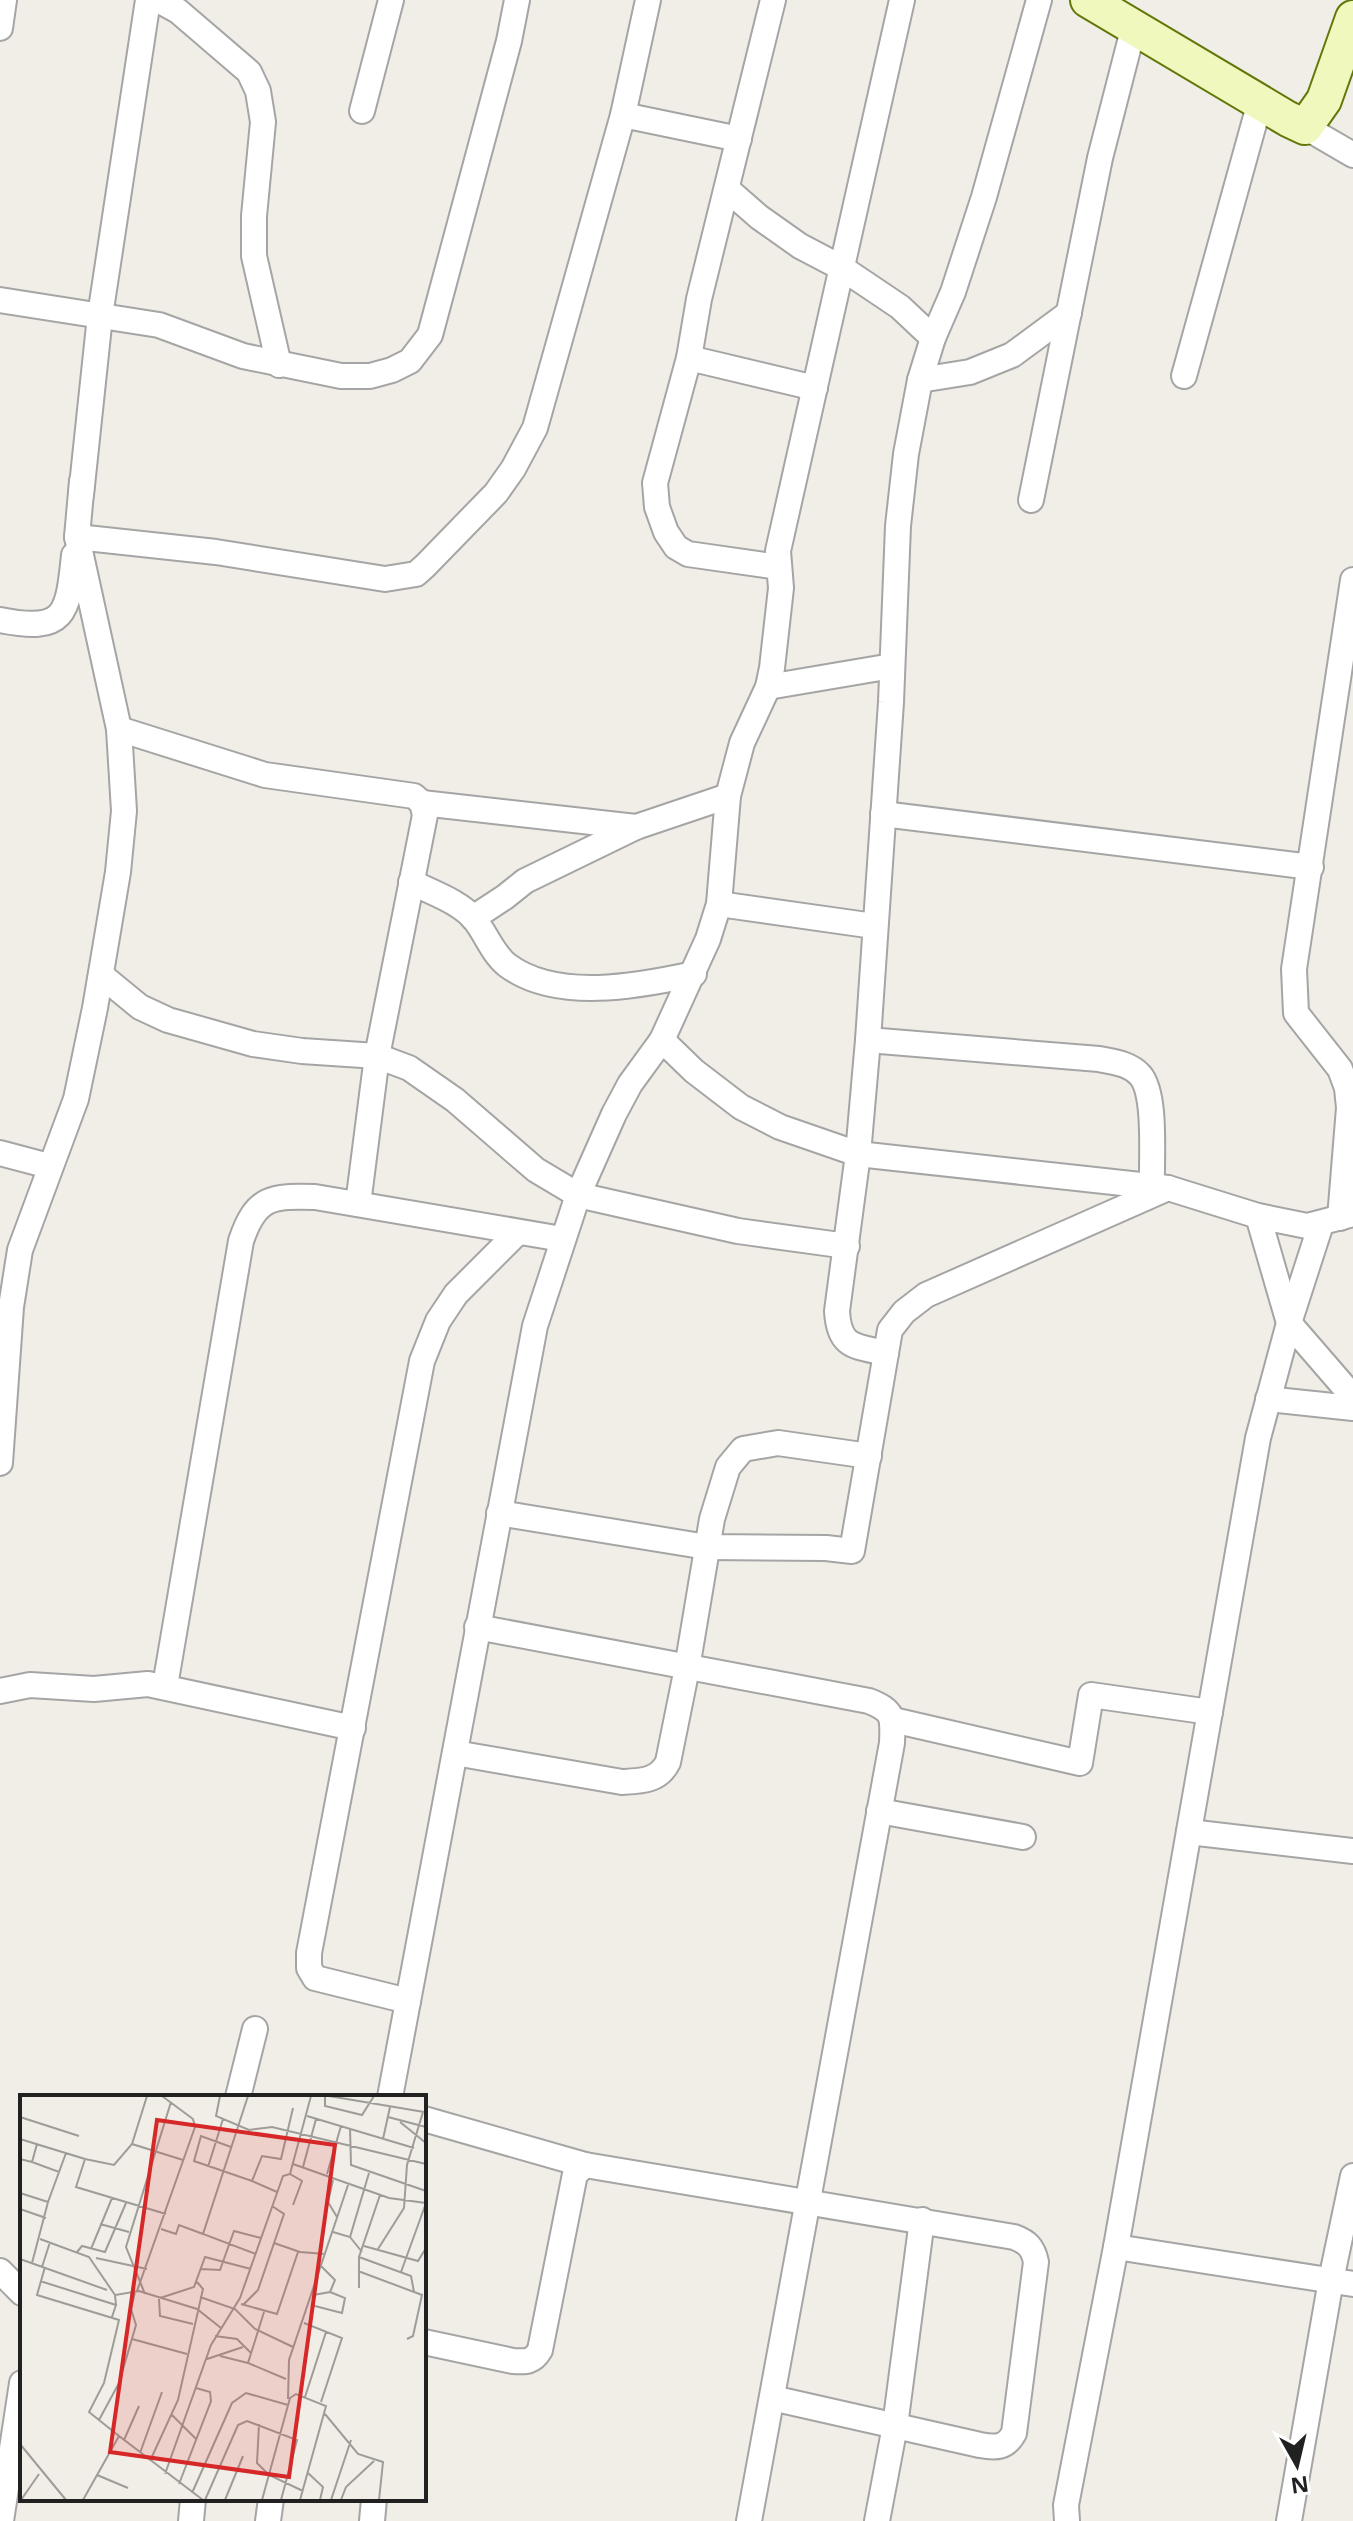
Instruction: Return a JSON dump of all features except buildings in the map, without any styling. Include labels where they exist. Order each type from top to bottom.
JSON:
[{"type":"street","points":[[0,28],[4,0]]},
{"type":"street","points":[[0,620],[31,626],[49,623],[62,612],[71,589],[100,316],[148,0]]},
{"type":"street","points":[[158,0],[178,11],[249,72],[258,91],[263,122],[254,216],[254,256],[262,302],[279,365]]},
{"type":"street","points":[[362,111],[391,0]]},
{"type":"street","points":[[0,300],[159,325],[243,356],[341,376],[370,376],[410,361],[430,335],[494,102],[517,0]]},
{"type":"street","points":[[77,537],[216,552],[385,579],[416,574],[496,493],[535,428],[623,115],[648,0]]},
{"type":"street","points":[[773,0],[699,299],[689,358],[655,483],[657,507],[666,532],[676,547],[688,554],[779,567]]},
{"type":"street","points":[[390,2095],[535,1326],[578,1195],[630,1084],[662,1040],[694,974],[719,904],[728,796],[742,743],[768,687],[777,638],[781,588],[778,551],[902,0]]},
{"type":"street","points":[[886,1353],[851,1345],[841,1337],[837,1311],[858,1154],[868,1040],[898,526],[906,454],[920,380],[979,211],[1039,0]]},
{"type":"street","points":[[1088,0],[1353,155]]},
{"type":"street","points":[[1305,127],[1324,100],[1353,18]]},
{"type":"street","points":[[1031,500],[1100,158],[1134,26]]},
{"type":"street","points":[[1184,376],[1260,102]]},
{"type":"street","points":[[623,115],[739,139]]},
{"type":"street","points":[[727,189],[800,246],[842,268],[900,307],[933,338]]},
{"type":"street","points":[[920,380],[970,372],[1012,355],[1069,313]]},
{"type":"street","points":[[689,358],[815,388]]},
{"type":"street","points":[[0,1463],[6,1306],[20,1250],[76,1099],[101,975],[118,872],[124,811],[119,729],[77,537],[82,481]]},
{"type":"street","points":[[1067,2521],[1066,2505],[1116,2247],[1258,1438],[1289,1323],[1338,1219],[1349,1108],[1347,1088],[1340,1069],[1296,1013],[1294,969],[1353,580]]},
{"type":"street","points":[[768,687],[892,666]]},
{"type":"street","points":[[119,729],[265,775],[414,796],[422,803],[425,815],[377,1056],[358,1204]]},
{"type":"street","points":[[473,918],[525,881],[636,827],[728,796]]},
{"type":"street","points":[[422,803],[636,827]]},
{"type":"street","points":[[883,814],[1311,867]]},
{"type":"street","points":[[411,882],[473,918],[505,964],[527,977],[558,984],[631,987],[694,974]]},
{"type":"street","points":[[719,904],[874,926]]},
{"type":"street","points":[[101,975],[140,1007],[168,1020],[210,1033],[278,1048],[377,1056],[409,1068],[455,1100],[536,1170],[578,1195],[738,1231],[847,1246]]},
{"type":"street","points":[[662,1040],[694,1071],[741,1107],[780,1127],[858,1154],[1160,1188],[1258,1216],[1307,1226],[1338,1219]]},
{"type":"street","points":[[868,1040],[1099,1059],[1127,1065],[1141,1076],[1149,1095],[1160,1188]]},
{"type":"street","points":[[0,1153],[49,1166]]},
{"type":"street","points":[[499,1513],[707,1547],[852,1551],[890,1330],[904,1312],[926,1295],[1160,1188]]},
{"type":"street","points":[[165,1686],[241,1241],[247,1222],[260,1204],[279,1197],[315,1197],[562,1239]]},
{"type":"street","points":[[1258,1216],[1289,1323],[1353,1397]]},
{"type":"street","points":[[408,2001],[315,1978],[309,1968],[309,1953],[422,1361],[438,1321],[456,1294],[518,1232]]},
{"type":"street","points":[[1268,1399],[1353,1408]]},
{"type":"street","points":[[455,1753],[622,1782],[656,1777],[664,1771],[668,1762],[712,1519],[728,1467],[743,1449],[778,1443],[869,1456]]},
{"type":"street","points":[[477,1627],[869,1701],[886,1708],[893,1720],[892,1743],[749,2521]]},
{"type":"street","points":[[0,1691],[30,1685],[94,1689],[148,1684],[353,1728]]},
{"type":"street","points":[[893,1720],[1080,1763],[1091,1695],[1210,1712]]},
{"type":"street","points":[[879,1811],[1023,1837]]},
{"type":"street","points":[[1189,1832],[1353,1851]]},
{"type":"street","points":[[238,2095],[255,2029]]},
{"type":"street","points":[[426,2120],[585,2165],[1014,2237],[1025,2241],[1033,2251],[1036,2262],[1014,2433],[1009,2443],[996,2448],[980,2445],[772,2398]]},
{"type":"street","points":[[426,2342],[513,2361],[526,2362],[535,2358],[540,2350],[575,2174],[585,2165]]},
{"type":"street","points":[[1289,2521],[1342,2282],[1353,2176]]},
{"type":"street","points":[[877,2521],[895,2426],[922,2220]]},
{"type":"street","points":[[1116,2247],[1342,2282]]},
{"type":"street","points":[[0,2271],[20,2291]]},
{"type":"street","points":[[1,2521],[20,2401]]},
{"type":"street","points":[[191,2521],[193,2501]]},
{"type":"street","points":[[268,2521],[271,2501]]},
{"type":"street","points":[[372,2521],[374,2501]]}]
